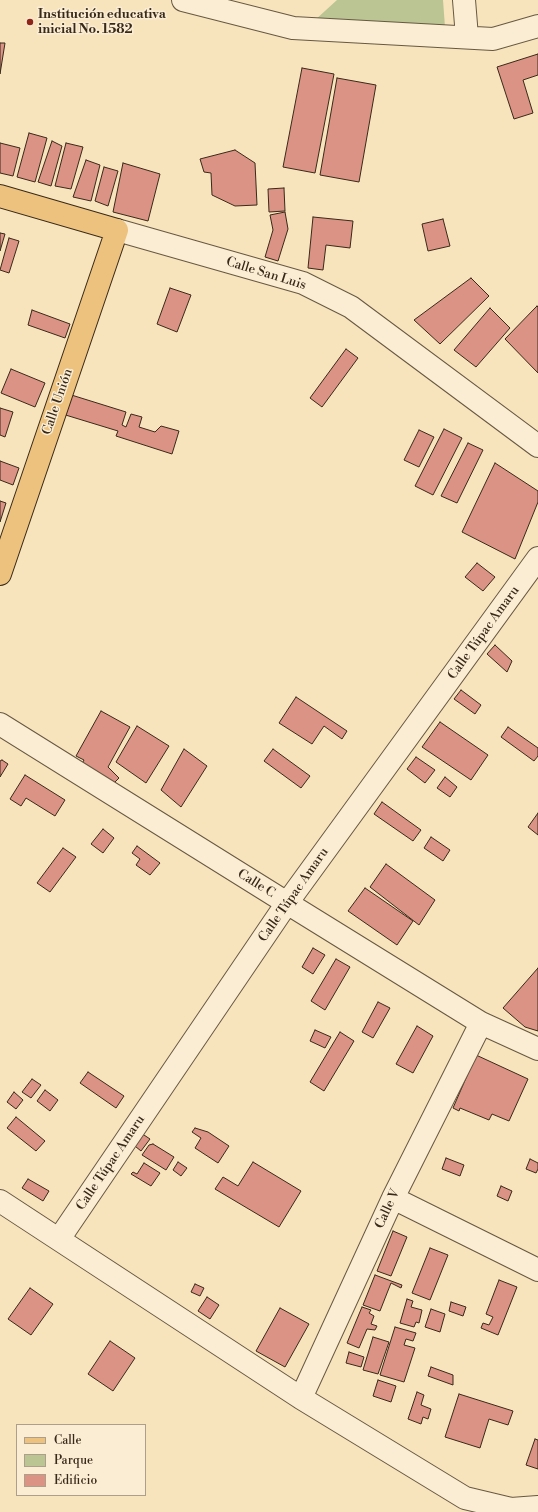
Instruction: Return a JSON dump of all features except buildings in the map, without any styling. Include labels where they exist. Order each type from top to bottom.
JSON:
[{"type":"main road","name":"Calle San Luis","points":[[0,196],[117,230]]},
{"type":"main road","name":"Calle Unión","points":[[0,574],[117,230]]},
{"type":"street","points":[[183,0],[292,28],[493,39],[538,26]]},
{"type":"street","points":[[464,0],[467,37]]},
{"type":"street","name":"Calle San Luis","points":[[117,230],[303,283],[351,307],[538,446]]},
{"type":"street","name":"Calle Túpac Amaru","points":[[59,1239],[287,903],[538,558]]},
{"type":"street","name":"Calle C","points":[[0,724],[481,1022],[538,1049]]},
{"type":"street","name":"Calle V","points":[[301,1398],[393,1198],[481,1022]]},
{"type":"street","points":[[393,1198],[538,1270]]},
{"type":"street","points":[[0,1201],[301,1398],[465,1498],[510,1509],[538,1507]]},
{"type":"green space","points":[[337,0],[443,0],[445,27],[314,21]]},
{"type":"place","name":"Institución educativa inicial No. 1582","points":[[30,22]]}]
